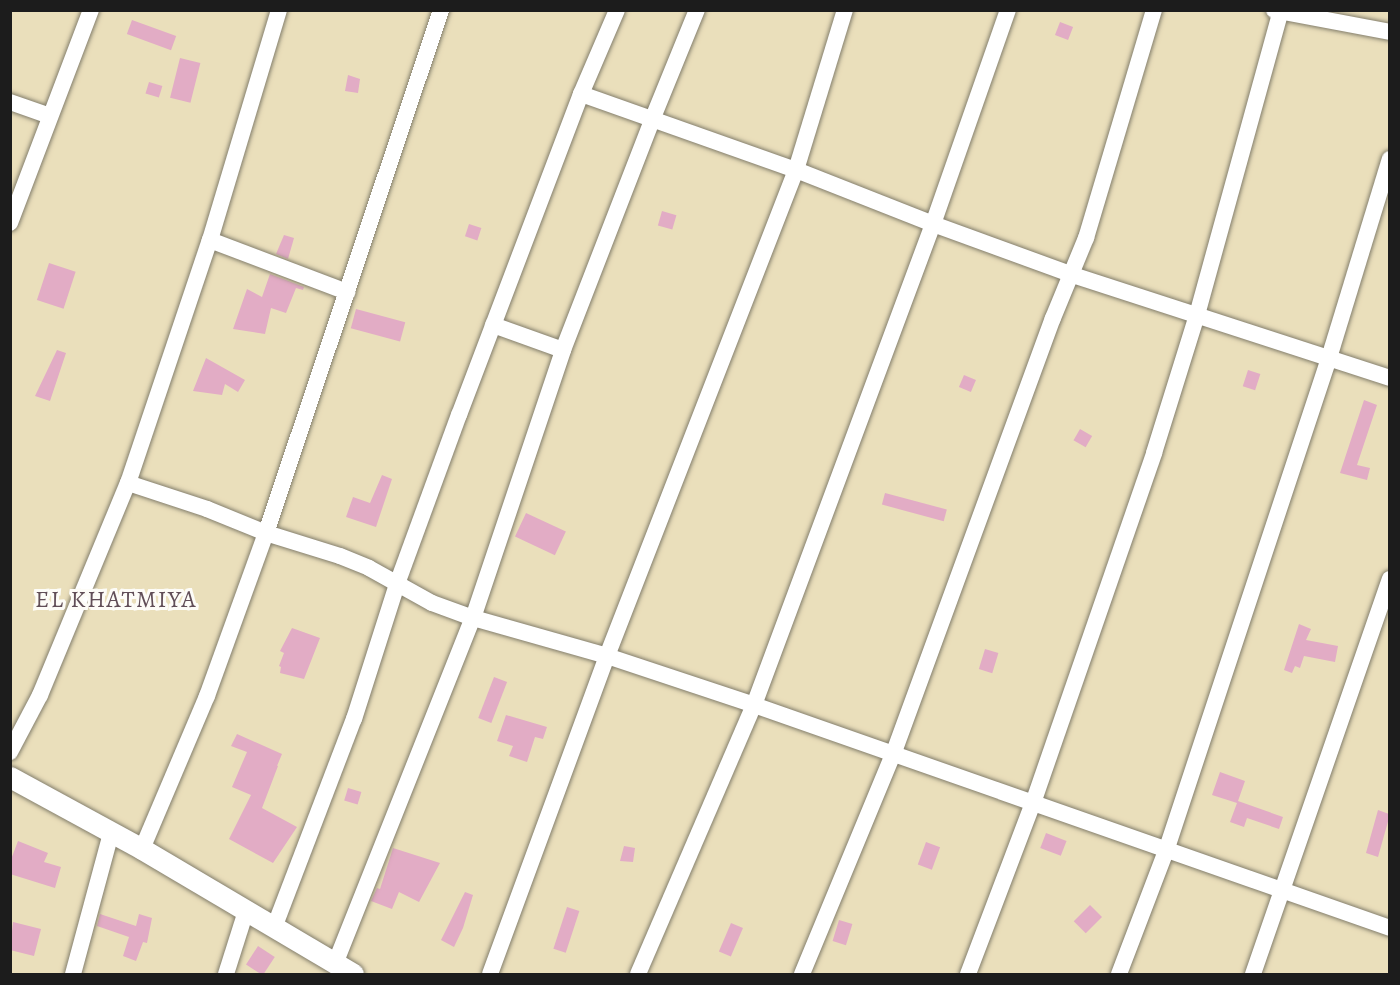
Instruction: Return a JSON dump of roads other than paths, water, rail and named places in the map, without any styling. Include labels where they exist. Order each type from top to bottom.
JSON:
[{"type":"street","points":[[10,223],[91,10]]},
{"type":"street","points":[[10,753],[40,695],[128,483],[210,240],[279,10]]},
{"type":"street","points":[[142,849],[207,696],[266,533],[441,10]]},
{"type":"street","points":[[274,928],[354,719],[397,584],[493,325],[581,94],[617,10]]},
{"type":"street","points":[[335,964],[473,618],[563,350],[651,120],[698,10]]},
{"type":"street","points":[[490,975],[607,656],[796,170],[845,10]]},
{"type":"street","points":[[638,975],[753,705],[933,224],[1008,10]]},
{"type":"street","points":[[802,975],[894,752],[1049,329],[1073,275],[1103,185],[1154,10]]},
{"type":"street","points":[[968,975],[1033,803],[1154,453],[1197,315],[1279,11],[1389,32]]},
{"type":"street","points":[[581,94],[796,170],[933,224],[1073,275],[1389,378]]},
{"type":"street","points":[[10,102],[50,116]]},
{"type":"street","points":[[1119,975],[1166,851],[1329,358],[1389,159]]},
{"type":"street","points":[[210,240],[347,292]]},
{"type":"street","points":[[493,325],[563,350]]},
{"type":"street","points":[[128,483],[207,509],[266,533],[340,556],[432,603],[473,618],[607,656],[894,752],[1166,851],[1389,928]]},
{"type":"street","points":[[1253,975],[1389,579]]},
{"type":"street","points":[[10,777],[142,849],[353,975]]},
{"type":"street","points":[[74,975],[111,832]]},
{"type":"street","points":[[226,975],[246,911]]},
{"type":"district","name":"EL KHATMIYA","points":[[116,600]]}]
